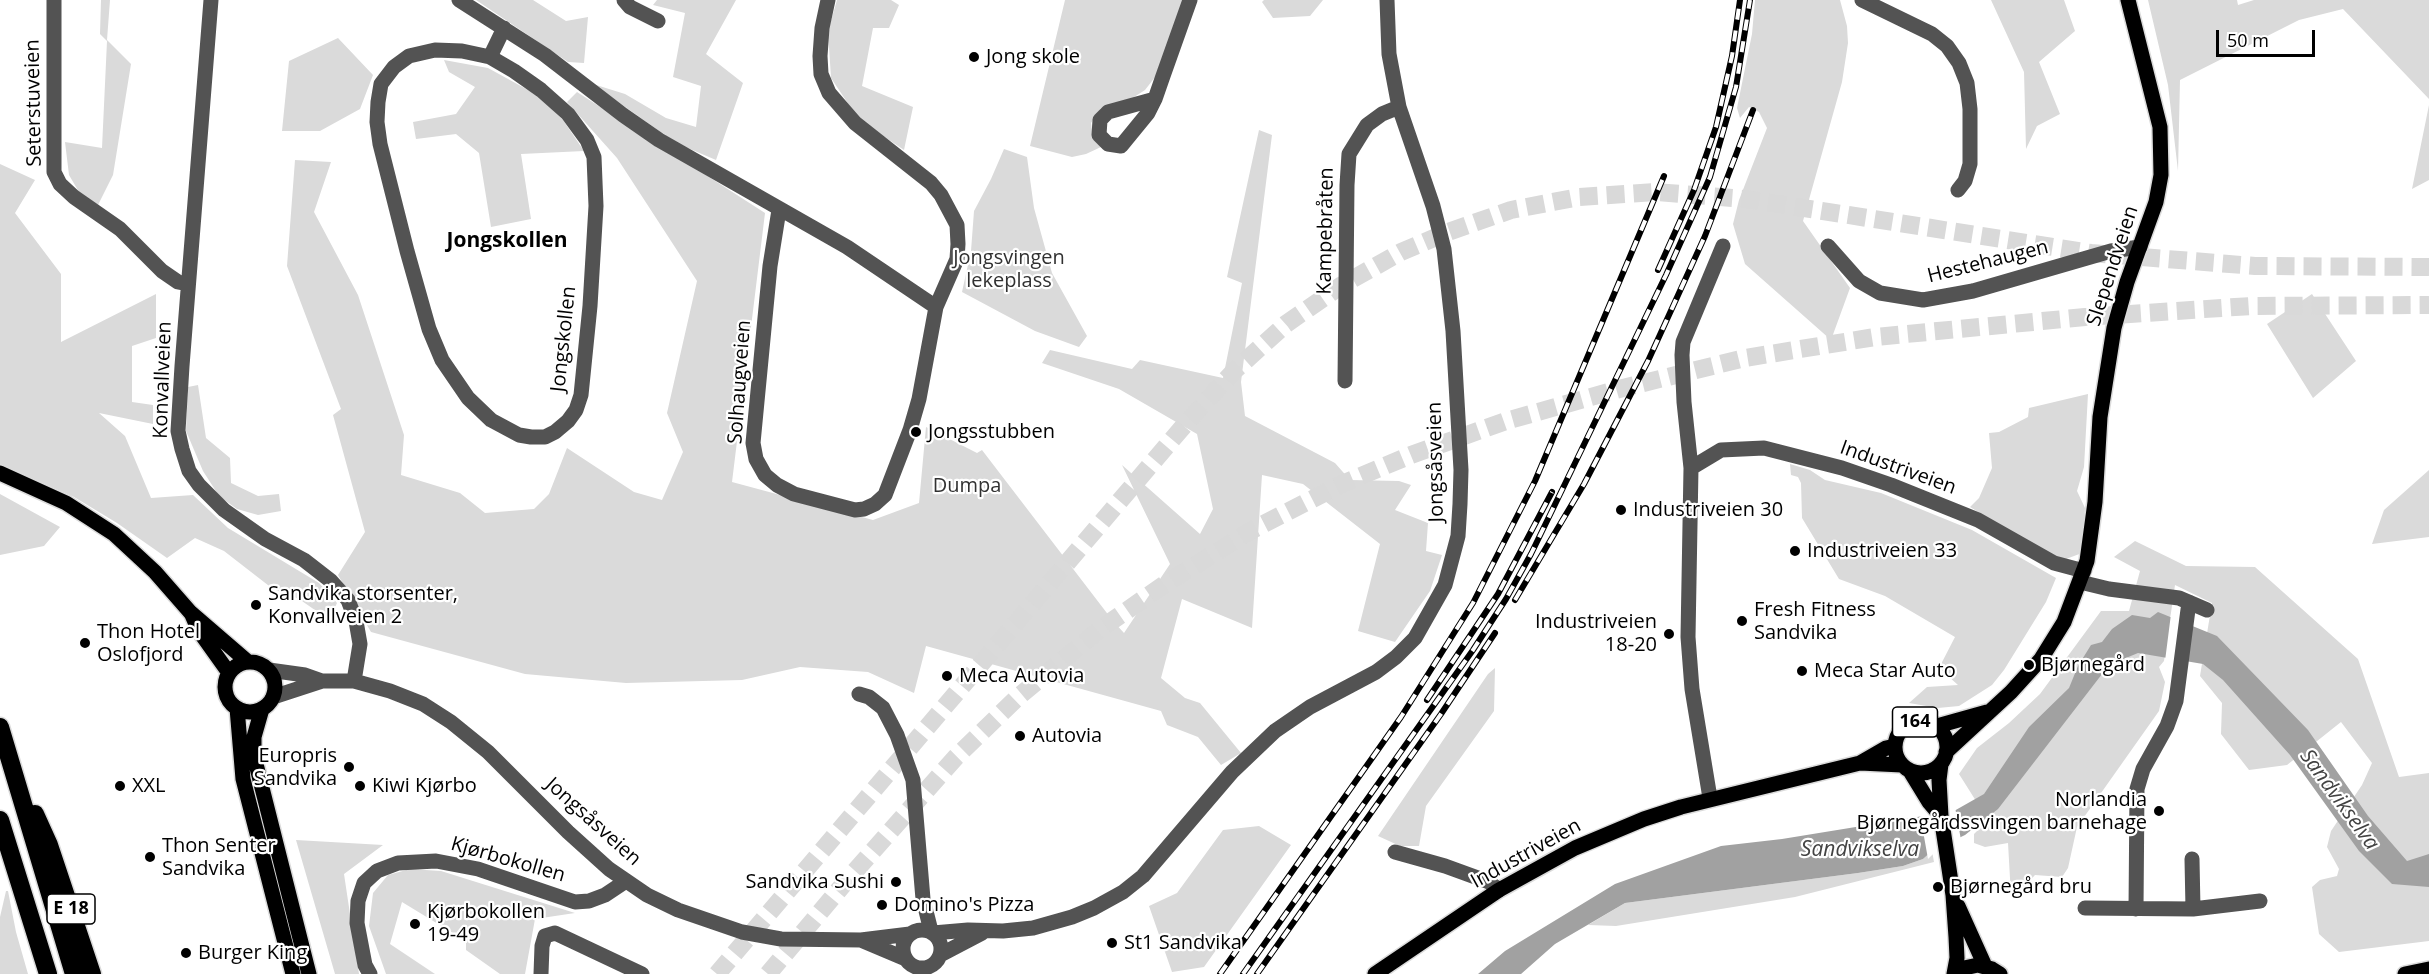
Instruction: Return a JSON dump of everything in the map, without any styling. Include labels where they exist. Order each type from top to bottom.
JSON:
[{"type":"highway","name":"E 18","points":[[0,728],[28,809],[74,974]]},
{"type":"highway","name":"E 18","points":[[28,809],[56,865],[92,974]]},
{"type":"highway","name":"E 18","points":[[0,820],[48,974]]},
{"type":"main road","name":"Slependveien","points":[[2082,577],[2092,524],[2095,464],[2105,376],[2120,303],[2156,202],[2163,157],[2157,111],[2128,0]]},
{"type":"main road","points":[[0,472],[66,502],[105,527],[146,562],[190,612],[248,662]]},
{"type":"main road","points":[[1944,758],[2041,659],[2064,622],[2082,577]]},
{"type":"main road","points":[[190,612],[199,631],[229,674]]},
{"type":"main road","points":[[262,709],[250,712],[237,708],[230,702],[225,683],[237,665],[248,662],[259,663],[269,670],[275,683],[273,697],[262,709],[254,737],[254,756],[309,974]]},
{"type":"main road","points":[[237,708],[243,779],[293,974]]},
{"type":"main road","points":[[1937,726],[1987,712]]},
{"type":"main road","name":"164","points":[[1941,816],[1896,756],[1895,746],[1899,732],[1910,723],[1924,721],[1937,726],[1945,738],[1944,758],[1939,780],[1941,816],[1952,891],[1957,958],[1955,974]]},
{"type":"main road","name":"Industriveien","points":[[1375,974],[1499,890],[1584,844],[1644,819],[1710,798],[1860,763],[1886,747],[1895,746]]},
{"type":"main road","name":"164","points":[[1906,768],[1926,773],[1944,758]]},
{"type":"main road","name":"Industriveien","points":[[1860,763],[1906,768]]},
{"type":"main road","name":"164","points":[[1952,891],[1985,966],[1971,966],[1955,974]]},
{"type":"main road","points":[[1985,966],[2000,974]]},
{"type":"main road","points":[[2405,974],[2429,969]]},
{"type":"street","name":"Seterstuveien","points":[[54,0],[54,172],[60,184],[74,197],[120,229],[162,271],[178,282],[188,284]]},
{"type":"street","name":"Konvallveien","points":[[211,0],[178,430],[189,471],[199,485],[224,510],[265,539],[304,560],[331,581],[348,600],[356,621],[360,644],[354,681]]},
{"type":"street","points":[[459,0],[545,55],[650,134],[847,247],[936,307]]},
{"type":"street","points":[[624,0],[630,7],[658,21]]},
{"type":"street","name":"Solhaugveien","points":[[779,210],[770,266],[753,443],[756,459],[765,475],[794,494],[855,510],[875,504],[885,495],[919,399],[936,307],[957,259],[957,225],[941,195],[931,183],[855,123],[829,93],[821,74],[820,56],[822,28],[828,0]]},
{"type":"street","points":[[1155,99],[1190,0]]},
{"type":"street","name":"Jongsåsveien","points":[[932,932],[1020,930],[1072,917],[1123,892],[1143,876],[1206,801],[1260,744],[1293,718],[1376,672],[1396,657],[1415,638],[1437,603],[1452,565],[1458,536],[1460,504],[1461,470],[1453,331],[1444,249],[1433,206],[1399,107],[1389,54],[1387,0]]},
{"type":"street","points":[[1862,0],[1932,34],[1947,46],[1959,63],[1967,83],[1969,100],[1970,164],[1965,181],[1958,190]]},
{"type":"street","points":[[490,57],[504,28]]},
{"type":"street","name":"Jongskollen","points":[[435,50],[462,51],[490,57],[541,90],[568,114],[587,140],[594,158],[596,196],[594,250],[581,395],[576,410],[568,421],[545,437],[519,435],[491,420],[468,398],[442,360],[429,329],[380,144],[378,102],[381,84],[394,66],[409,56],[435,50]]},
{"type":"street","name":"Kampebråten","points":[[1345,381],[1349,154],[1367,125],[1382,114],[1399,107]]},
{"type":"street","points":[[1710,798],[1694,699],[1688,637],[1690,468],[1682,371],[1683,342],[1723,246]]},
{"type":"street","name":"Hestehaugen","points":[[1828,246],[1859,281],[1880,293],[1923,300],[1973,291],[2111,251],[2140,247]]},
{"type":"street","name":"Industriveien","points":[[1690,468],[1721,450],[1764,448],[1842,468],[1978,520],[2054,563],[2109,589],[2179,598],[2188,608],[2207,610]]},
{"type":"street","points":[[2136,909],[2138,789],[2143,769],[2174,709],[2188,608]]},
{"type":"street","name":"Jongsåsveien","points":[[269,670],[322,681],[354,681],[416,700],[451,722],[488,752],[582,845],[626,881],[678,910],[750,934],[783,939],[861,940],[911,933]]},
{"type":"street","name":"Jongsåsveien","points":[[273,697],[322,681]]},
{"type":"street","points":[[860,694],[869,697],[883,708],[897,735],[913,780],[923,899],[932,932],[939,940],[939,963],[915,967],[903,945],[911,933],[923,899]]},
{"type":"street","points":[[1395,852],[1477,877],[1489,882],[1499,890]]},
{"type":"street","points":[[2192,859],[2193,909]]},
{"type":"street","name":"Kjørbokollen","points":[[370,974],[365,965],[357,923],[358,901],[364,883],[377,871],[398,863],[436,861],[478,869],[575,902],[589,901],[605,895],[626,881]]},
{"type":"street","points":[[2085,908],[2193,909],[2260,901]]},
{"type":"street","points":[[911,933],[922,929],[932,932]]},
{"type":"street","name":"Jongsåsveien","points":[[939,963],[953,947],[985,932]]},
{"type":"street","points":[[541,974],[542,946],[545,936],[555,933],[642,974]]},
{"type":"street","name":"Jongsåsveien","points":[[861,940],[915,967]]},
{"type":"green space","points":[[101,0],[110,0],[107,40],[131,64],[113,175],[98,205],[79,192],[69,175],[65,142],[102,148],[107,41],[100,34]]},
{"type":"green space","points":[[476,0],[533,0],[566,21],[588,17],[584,63],[568,62]]},
{"type":"green space","points":[[657,0],[736,0],[706,54],[743,83],[716,160],[676,143],[593,84],[625,94],[666,118],[696,127],[701,86],[673,77],[685,13],[653,5]]},
{"type":"green space","points":[[837,0],[891,0],[899,5],[889,28],[873,28],[862,86],[913,107],[904,150],[859,120],[831,78],[828,31]]},
{"type":"green space","points":[[1065,0],[1183,0],[1159,72],[1145,90],[1131,99],[1101,108],[1091,123],[1093,139],[1101,147],[1072,157],[1030,146]]},
{"type":"green space","points":[[1264,0],[1323,0],[1310,16],[1273,18],[1262,2]]},
{"type":"green space","points":[[1755,0],[1840,0],[1847,26],[1848,43],[1842,82],[1803,221],[1850,288],[1831,340],[1745,264],[1733,224],[1739,200],[1767,128],[1759,112],[1749,107],[1740,118],[1737,108],[1752,34]]},
{"type":"green space","points":[[1991,0],[2064,0],[2075,31],[2039,62],[2060,114],[2037,126],[2026,149],[2024,72]]},
{"type":"green space","points":[[2148,0],[2237,0],[2238,5],[2254,0],[2429,0],[2429,99],[2343,9],[2299,20],[2180,80],[2178,171],[2168,85]]},
{"type":"green space","points":[[338,38],[373,75],[360,109],[320,131],[282,131],[289,61]]},
{"type":"green space","points":[[444,60],[488,68],[539,96],[563,120],[584,151],[521,154],[531,219],[491,227],[479,153],[456,134],[416,139],[413,122],[456,114],[475,87],[449,72]]},
{"type":"green space","name":"Dumpa","points":[[577,92],[765,213],[732,482],[873,520],[919,503],[926,427],[977,453],[982,450],[1124,633],[1170,564],[1122,465],[1200,534],[1213,509],[1197,434],[1119,389],[1042,363],[1050,350],[1132,369],[1140,360],[1223,378],[1242,283],[1227,277],[1259,130],[1272,135],[1241,382],[1245,416],[1335,463],[1350,480],[1399,481],[1411,485],[1395,510],[1428,523],[1426,551],[1442,555],[1430,591],[1395,642],[1358,631],[1380,544],[1303,484],[1262,475],[1252,628],[1182,599],[1161,678],[1185,698],[1200,703],[1241,753],[1221,765],[1198,737],[1167,725],[1161,711],[926,646],[914,693],[868,672],[800,667],[742,680],[626,683],[525,674],[371,632],[338,575],[365,532],[333,415],[341,409],[287,266],[295,160],[331,162],[314,212],[358,295],[404,435],[401,475],[460,493],[485,513],[534,509],[549,494],[567,448],[634,492],[662,500],[683,452],[667,413],[697,281],[617,158],[567,102]]},
{"type":"green space","points":[[2429,105],[2429,180],[2412,189]]},
{"type":"green space","name":"Jongsvingen lekeplass","points":[[1004,149],[1027,157],[1034,208],[1052,273],[1087,336],[1079,347],[1035,331],[962,292],[971,251],[974,211]]},
{"type":"green space","points":[[0,164],[35,180],[15,213],[61,274],[61,342],[156,294],[156,338],[132,346],[132,402],[153,405],[153,424],[99,413],[125,436],[151,498],[193,495],[228,528],[319,583],[337,603],[326,626],[325,617],[299,599],[273,589],[224,551],[195,538],[167,558],[117,523],[74,497],[0,464]]},
{"type":"green space","points":[[2312,294],[2356,361],[2313,398],[2267,324]]},
{"type":"green space","points":[[198,385],[206,438],[230,458],[231,483],[258,496],[279,494],[281,511],[258,515],[237,509],[219,496],[203,471],[186,431],[188,387]]},
{"type":"green space","points":[[2088,394],[2084,467],[2077,491],[2085,508],[2082,553],[2066,559],[2052,557],[1970,507],[1979,498],[1992,468],[1989,433],[1999,432],[2028,417],[2029,408]]},
{"type":"green space","points":[[1790,464],[1810,470],[1825,480],[1881,493],[1972,530],[2056,578],[2046,602],[2004,670],[1992,685],[1959,706],[1938,708],[1909,703],[1927,687],[1958,685],[1939,668],[1955,637],[1885,596],[1839,579],[1802,518],[1801,483],[1798,477],[1791,475]]},
{"type":"green space","points":[[2429,470],[2429,537],[2372,544],[2384,510]]},
{"type":"green space","points":[[0,494],[60,527],[44,546],[0,555]]},
{"type":"green space","points":[[2135,541],[2186,566],[2255,567],[2358,659],[2399,777],[2429,773],[2429,941],[2339,952],[2319,934],[2312,887],[2320,880],[2337,876],[2339,869],[2327,847],[2331,831],[2362,785],[2372,763],[2341,722],[2287,765],[2249,770],[2221,734],[2222,703],[2200,676],[2212,603],[2175,585],[2164,661],[2159,667],[2165,682],[2159,711],[2077,827],[2068,868],[2062,877],[2035,875],[2018,894],[2011,896],[2008,843],[1985,847],[1974,843],[1974,834],[1988,820],[1959,774],[1977,748],[2009,723],[2040,694],[2101,611],[2129,611],[2140,571],[2114,557]]},
{"type":"green space","points":[[1495,668],[1494,711],[1426,806],[1419,846],[1400,846],[1378,836],[1488,674]]},
{"type":"green space","points":[[1259,826],[1291,845],[1204,967],[1172,972],[1149,906],[1177,893],[1223,830]]},
{"type":"green space","points":[[296,840],[383,845],[344,874],[359,974],[335,974]]},
{"type":"green space","points":[[1932,851],[1934,862],[1795,897],[1616,926],[1588,925],[1625,903],[1903,866],[1923,859]]},
{"type":"green space","points":[[410,869],[441,871],[575,913],[535,919],[525,974],[500,974],[466,950],[466,941],[402,902],[390,944],[435,974],[386,974],[369,926],[373,893],[388,875]]},
{"type":"green space","points":[[6,891],[8,891],[16,932],[28,974],[0,974],[0,917]]},
{"type":"water","name":"Sandvikselva","points":[[2158,612],[2217,636],[2308,730],[2368,816],[2407,861],[2429,854],[2429,887],[2392,884],[2359,851],[2290,755],[2223,680],[2203,664],[2138,653],[2109,665],[1998,809],[1965,835],[1932,851],[1923,859],[1903,866],[1858,873],[1625,903],[1555,944],[1521,974],[1478,974],[1505,951],[1615,884],[1721,846],[1782,839],[1954,811],[1984,794],[2029,727],[2069,688],[2078,666],[2091,645],[2102,642],[2112,629],[2132,615],[2150,618]]},
{"type":"pier","points":[[2171,614],[2192,622],[2187,664],[2165,661]]},
{"type":"pier","points":[[1955,807],[1961,840],[1934,853],[1928,859],[1920,814]]},
{"type":"tunnel","points":[[717,974],[1187,422],[1234,371],[1286,324],[1342,285],[1401,252],[1448,232],[1511,210],[1579,197],[1656,192],[1746,199],[2091,253],[2255,266],[2429,267]]},
{"type":"tunnel","points":[[768,974],[956,757],[1018,697],[1099,630],[1165,584],[1252,530],[1342,484],[1411,455],[1506,421],[1623,388],[1745,358],[1875,337],[2085,317],[2251,306],[2429,305]]},
{"type":"railway","points":[[1658,270],[1694,190],[1716,127],[1732,56],[1740,0]]},
{"type":"railway","points":[[1243,974],[1473,650],[1506,599],[1531,554],[1666,275],[1710,177],[1736,87],[1750,0]]},
{"type":"railway","points":[[1515,600],[1584,484],[1648,361],[1705,236],[1753,110]]},
{"type":"railway","points":[[1220,974],[1401,717],[1473,603],[1535,481],[1664,176]]},
{"type":"railway","points":[[1427,700],[1498,594],[1552,492]]},
{"type":"railway","points":[[1257,974],[1441,714],[1495,633]]},
{"type":"place","name":"Jong skole","points":[[974,57]]},
{"type":"place","name":"Jongsstubben","points":[[916,432]]},
{"type":"place","name":"Industriveien 30","points":[[1621,510]]},
{"type":"place","name":"Industriveien 33","points":[[1795,551]]},
{"type":"place","name":"Sandvika storsenter, Konvallveien 2","points":[[256,605]]},
{"type":"place","name":"Fresh Fitness Sandvika","points":[[1742,621]]},
{"type":"place","name":"Industriveien 18-20","points":[[1669,634]]},
{"type":"place","name":"Thon Hotel Oslofjord","points":[[85,643]]},
{"type":"place","name":"Bjørnegård","points":[[2029,665]]},
{"type":"place","name":"Meca Star Auto","points":[[1802,671]]},
{"type":"place","name":"Meca Autovia","points":[[947,676]]},
{"type":"place","name":"Autovia","points":[[1020,736]]},
{"type":"place","name":"Europris Sandvika","points":[[349,767]]},
{"type":"place","name":"XXL","points":[[120,786]]},
{"type":"place","name":"Kiwi Kjørbo","points":[[360,786]]},
{"type":"place","name":"Norlandia Bjørnegårdssvingen barnehage","points":[[2159,811]]},
{"type":"place","name":"Thon Senter Sandvika","points":[[150,857]]},
{"type":"place","name":"Sandvika Sushi","points":[[896,882]]},
{"type":"place","name":"Bjørnegård bru","points":[[1938,887]]},
{"type":"place","name":"Domino's Pizza","points":[[882,905]]},
{"type":"place","name":"Kjørbokollen 19-49","points":[[415,924]]},
{"type":"place","name":"St1 Sandvika","points":[[1112,943]]},
{"type":"place","name":"Burger King","points":[[186,953]]},
{"type":"district","name":"Jongskollen","points":[[507,241]]}]
